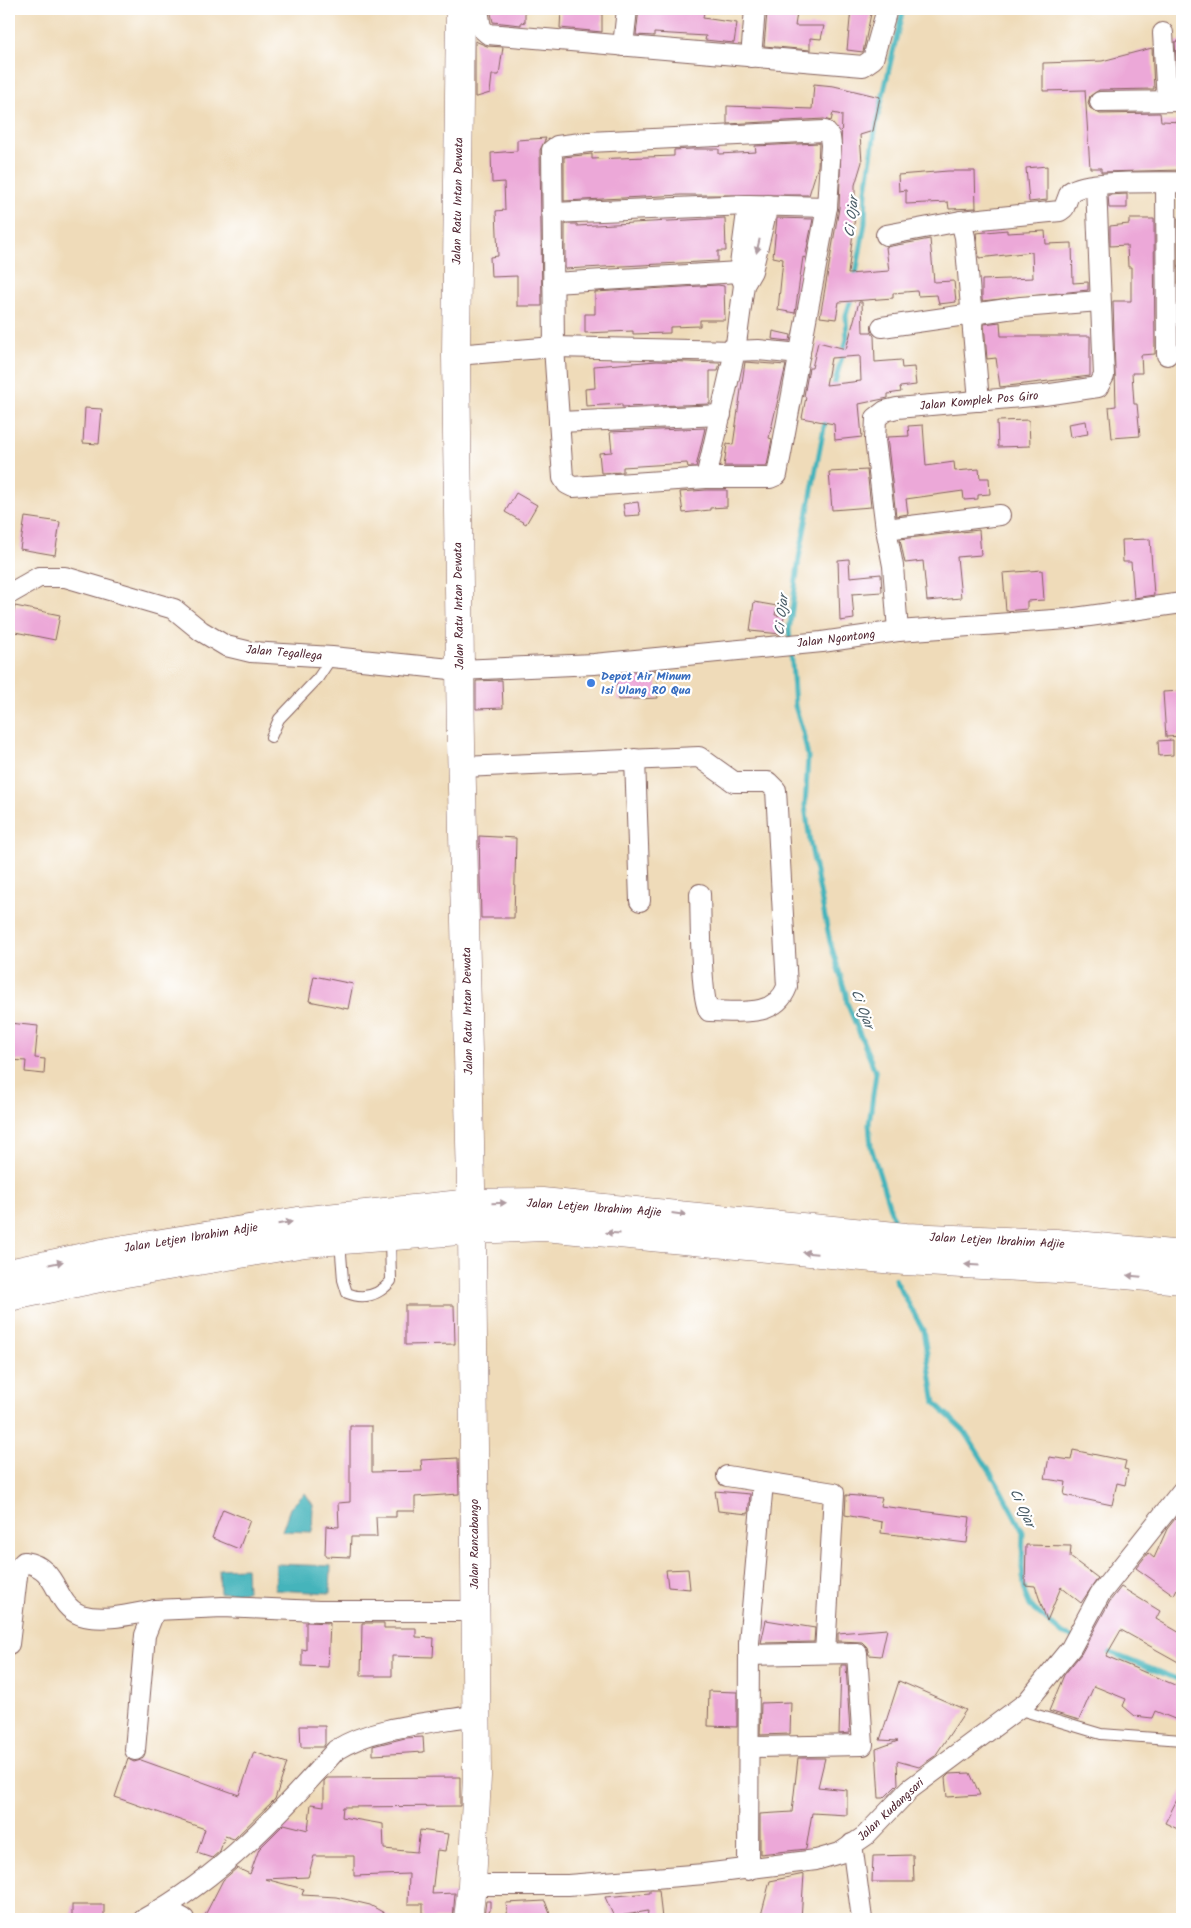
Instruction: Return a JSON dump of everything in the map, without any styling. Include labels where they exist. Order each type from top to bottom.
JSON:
[{"type":"street","name":"Jalan Ratu Intan Dewata","points":[[460,9],[456,355],[460,670],[471,1203]]},
{"type":"street","points":[[478,9],[481,28],[488,34],[863,66],[873,59],[888,9]]},
{"type":"street","points":[[623,46],[627,9]]},
{"type":"street","points":[[751,57],[755,9]]},
{"type":"street","points":[[1100,102],[1175,101],[1163,32]]},
{"type":"street","points":[[820,131],[827,133],[832,145],[827,207],[777,475],[770,478],[706,478],[573,487],[566,484],[563,478],[554,347],[552,213],[551,154],[557,146],[589,142],[820,131]]},
{"type":"street","points":[[886,235],[961,221],[1060,211],[1064,208],[1069,194],[1074,189],[1141,181],[1174,182],[1167,355]]},
{"type":"street","name":"Jalan Komplek Pos Giro","points":[[898,631],[893,566],[886,528],[875,440],[876,418],[884,411],[897,408],[979,402],[1098,387],[1104,376],[1100,301],[1100,230],[1096,186]]},
{"type":"street","points":[[706,478],[734,352],[748,205]]},
{"type":"street","points":[[552,213],[748,205],[827,207]]},
{"type":"street","points":[[554,283],[742,278],[752,271],[768,205]]},
{"type":"street","points":[[961,221],[965,237],[979,402]]},
{"type":"street","points":[[882,326],[971,313],[1100,301]]},
{"type":"street","points":[[456,355],[554,347],[734,352],[758,350],[800,354]]},
{"type":"street","points":[[559,422],[721,415]]},
{"type":"street","points":[[886,528],[1000,515]]},
{"type":"street","name":"Jalan Tegallega","points":[[9,594],[32,580],[49,576],[65,577],[174,609],[201,631],[226,646],[251,652],[332,657],[460,670]]},
{"type":"street","name":"Jalan Ngontong","points":[[460,670],[594,664],[822,642],[898,631],[1068,619],[1182,603]]},
{"type":"street","points":[[462,767],[699,757],[734,782],[768,782],[776,790],[786,987],[783,997],[773,1005],[762,1011],[709,1010],[706,1005],[704,988],[700,894]]},
{"type":"street","points":[[634,759],[640,901]]},
{"type":"street","name":"Jalan Letjen Ibrahim Adjie","points":[[9,1297],[113,1263],[298,1221],[471,1203],[542,1202],[906,1237],[1056,1256],[1182,1280]]},
{"type":"street","name":"Jalan Rancabango","points":[[468,1919],[472,1885],[477,1776],[471,1203]]},
{"type":"street","name":"Jalan Letjen Ibrahim Adjie","points":[[9,1273],[340,1240],[472,1230],[544,1227],[905,1261],[1056,1256],[1182,1255]]},
{"type":"street","points":[[727,1476],[834,1493],[825,1653]]},
{"type":"street","points":[[748,1870],[749,1655],[763,1482]]},
{"type":"street","name":"Jalan Kudangsari","points":[[472,1885],[568,1885],[748,1870],[816,1860],[840,1852],[865,1836],[910,1789],[1027,1702],[1078,1638],[1100,1594],[1182,1491]]},
{"type":"street","points":[[9,1644],[18,1568],[24,1562],[36,1564],[51,1576],[65,1603],[79,1614],[112,1617],[155,1610],[223,1607],[474,1611]]},
{"type":"street","points":[[135,1750],[145,1635],[155,1610]]},
{"type":"street","points":[[749,1655],[857,1653],[862,1745],[749,1747]]},
{"type":"street","points":[[144,1919],[164,1908],[249,1844],[336,1750],[344,1745],[373,1734],[476,1715]]},
{"type":"street","points":[[852,1844],[862,1919]]},
{"type":"street","points":[[164,1908],[184,1919]]},
{"type":"lane","points":[[271,737],[279,719],[318,678],[332,657]]},
{"type":"lane","points":[[340,1240],[343,1280],[347,1293],[368,1296],[384,1290],[391,1281],[390,1237]]},
{"type":"lane","points":[[1017,1709],[1101,1734],[1182,1740]]},
{"type":"water","points":[[305,1493],[313,1505],[312,1532],[282,1531],[290,1508]]},
{"type":"water","points":[[276,1564],[331,1566],[330,1593],[275,1590]]},
{"type":"water","points":[[246,1568],[247,1592],[220,1593],[219,1569]]},
{"type":"building","points":[[490,9],[525,9],[525,22],[521,23],[521,25],[493,22]]},
{"type":"building","points":[[561,9],[595,9],[595,13],[602,13],[602,32],[560,28]]},
{"type":"building","points":[[639,9],[683,9],[704,12],[703,18],[737,23],[734,43],[705,40],[706,36],[654,33],[654,36],[636,35]]},
{"type":"building","points":[[851,9],[872,9],[863,52],[847,50]]},
{"type":"building","points":[[767,13],[797,13],[795,26],[824,26],[821,39],[810,38],[810,50],[764,46]]},
{"type":"building","points":[[1182,40],[1182,88],[1178,88],[1175,42]]},
{"type":"building","points":[[475,41],[487,46],[503,47],[499,75],[492,75],[490,93],[477,97],[475,97]]},
{"type":"building","points":[[1152,48],[1154,89],[1099,90],[1090,96],[1088,103],[1090,108],[1100,114],[1160,113],[1161,121],[1182,122],[1182,170],[1101,172],[1101,168],[1090,168],[1085,90],[1043,91],[1043,63],[1102,61]]},
{"type":"building","points":[[814,84],[834,86],[880,97],[873,131],[860,135],[862,162],[855,185],[855,216],[848,274],[889,271],[886,247],[930,239],[934,282],[954,281],[956,302],[939,304],[937,295],[918,296],[917,291],[893,293],[893,298],[839,302],[836,319],[820,317],[839,208],[842,115],[833,113],[831,121],[824,119],[727,124],[727,106],[812,109]]},
{"type":"building","points":[[546,138],[540,150],[542,306],[517,306],[517,276],[491,277],[490,257],[498,256],[496,211],[505,210],[504,182],[492,183],[491,153],[517,151],[517,140]]},
{"type":"building","points":[[819,143],[818,166],[809,195],[681,195],[564,201],[564,157],[592,154],[592,159],[674,156],[674,150],[691,149],[719,149],[719,154],[756,152],[755,146]]},
{"type":"building","points":[[1047,166],[1047,200],[1029,202],[1026,168]]},
{"type":"building","points":[[975,171],[976,208],[949,209],[948,202],[906,204],[906,190],[899,191],[898,175]]},
{"type":"building","points":[[1127,194],[1127,208],[1109,208],[1108,195]]},
{"type":"building","points":[[725,218],[726,251],[718,251],[718,261],[565,269],[565,224],[577,224],[577,226]]},
{"type":"building","points":[[777,218],[813,219],[805,258],[803,257],[795,313],[778,310],[783,259],[773,257]]},
{"type":"building","points":[[1178,218],[1182,218],[1182,353],[1179,353]]},
{"type":"building","points":[[1129,219],[1154,219],[1155,354],[1141,355],[1142,373],[1132,373],[1134,404],[1137,404],[1140,436],[1112,438],[1109,407],[1116,406],[1113,301],[1131,301],[1131,267],[1128,267],[1127,245],[1110,246],[1110,226],[1129,224]]},
{"type":"building","points":[[1007,230],[1007,233],[1045,231],[1046,244],[1072,243],[1073,283],[1088,282],[1088,290],[982,301],[982,280],[1033,278],[1032,252],[979,258],[976,233]]},
{"type":"building","points":[[724,286],[725,320],[700,320],[700,326],[670,327],[670,333],[633,334],[633,331],[585,333],[585,314],[595,314],[595,292]]},
{"type":"building","points":[[859,302],[862,302],[863,332],[871,332],[874,336],[875,362],[901,360],[902,368],[914,367],[916,385],[900,387],[901,392],[888,394],[888,398],[859,404],[862,437],[835,440],[834,424],[802,418],[806,397],[804,396],[809,368],[812,368],[818,342],[846,349]],"holes":[[[860,356],[861,381],[826,385],[831,358]]]},
{"type":"building","points":[[1000,322],[1001,336],[1090,336],[1090,376],[1000,387],[996,358],[987,359],[984,324]]},
{"type":"building","points":[[773,331],[791,335],[790,341],[772,339]]},
{"type":"building","points":[[657,361],[720,363],[718,371],[710,371],[710,404],[622,407],[622,404],[586,406],[585,389],[595,388],[594,366]]},
{"type":"building","points":[[745,362],[786,365],[769,438],[772,439],[767,466],[724,466],[727,444],[733,445]]},
{"type":"building","points":[[85,408],[102,409],[99,444],[83,443]]},
{"type":"building","points":[[1029,420],[1030,446],[998,447],[997,421]]},
{"type":"building","points":[[1086,421],[1088,434],[1070,437],[1068,424]]},
{"type":"building","points":[[923,425],[926,466],[954,462],[955,471],[979,469],[980,478],[989,478],[990,494],[978,495],[978,499],[964,500],[963,491],[906,499],[908,514],[896,516],[887,437],[909,436],[908,426]]},
{"type":"building","points":[[705,428],[696,467],[688,467],[687,463],[623,467],[623,472],[601,473],[599,453],[612,452],[610,432]]},
{"type":"building","points":[[867,470],[871,507],[832,510],[829,472]]},
{"type":"building","points":[[727,490],[727,507],[683,513],[680,492]]},
{"type":"building","points":[[516,493],[537,505],[526,524],[505,512]]},
{"type":"building","points":[[638,502],[640,515],[625,516],[623,504]]},
{"type":"building","points":[[25,517],[60,522],[55,555],[20,549]]},
{"type":"building","points":[[979,530],[981,555],[957,557],[961,598],[927,601],[923,561],[905,563],[900,539]]},
{"type":"building","points":[[1150,539],[1154,595],[1134,598],[1131,562],[1123,562],[1122,540]]},
{"type":"building","points":[[849,559],[850,577],[881,574],[882,592],[852,594],[854,619],[840,621],[838,560]]},
{"type":"building","points":[[1042,570],[1044,600],[1027,601],[1027,609],[1006,611],[1003,573]]},
{"type":"building","points":[[754,602],[777,606],[775,615],[784,616],[781,634],[750,631]]},
{"type":"building","points":[[15,606],[60,615],[55,640],[10,631]]},
{"type":"building","points":[[656,670],[658,698],[618,700],[616,674]]},
{"type":"building","points":[[502,680],[503,708],[476,709],[476,681]]},
{"type":"building","points":[[1182,691],[1182,736],[1166,737],[1163,692]]},
{"type":"building","points":[[1173,740],[1173,755],[1159,756],[1158,741]]},
{"type":"building","points":[[479,836],[516,838],[514,918],[481,918]]},
{"type":"building","points":[[314,976],[353,984],[348,1009],[309,1001]]},
{"type":"building","points":[[9,1023],[38,1026],[35,1058],[45,1059],[44,1074],[25,1072],[26,1061],[9,1060]]},
{"type":"building","points":[[405,1305],[454,1305],[455,1344],[405,1345]]},
{"type":"building","points":[[350,1426],[372,1426],[372,1472],[422,1471],[421,1460],[458,1458],[459,1494],[415,1497],[415,1511],[396,1511],[396,1517],[376,1517],[377,1537],[351,1537],[350,1557],[325,1556],[326,1526],[339,1527],[338,1503],[350,1502]]},
{"type":"building","points":[[1073,1450],[1126,1461],[1124,1469],[1128,1470],[1125,1485],[1117,1483],[1112,1505],[1064,1495],[1066,1482],[1045,1479],[1049,1457],[1071,1460]]},
{"type":"building","points":[[715,1491],[750,1494],[748,1514],[718,1511]]},
{"type":"building","points":[[846,1495],[882,1498],[880,1506],[970,1517],[967,1543],[881,1533],[882,1522],[845,1515]]},
{"type":"building","points":[[223,1509],[250,1520],[239,1549],[212,1538]]},
{"type":"building","points":[[1182,1510],[1182,1578],[1174,1595],[1136,1568],[1148,1553],[1154,1558],[1167,1529]]},
{"type":"building","points":[[1026,1545],[1071,1546],[1070,1557],[1098,1578],[1081,1603],[1061,1587],[1047,1621],[1035,1586],[1025,1585]]},
{"type":"building","points":[[688,1569],[690,1589],[668,1587],[666,1570]]},
{"type":"building","points":[[1121,1587],[1160,1611],[1156,1619],[1182,1634],[1182,1664],[1121,1630],[1106,1656],[1182,1688],[1182,1722],[1155,1711],[1152,1718],[1135,1716],[1123,1706],[1126,1699],[1094,1686],[1079,1720],[1049,1711],[1064,1675],[1081,1654],[1110,1601]]},
{"type":"building","points":[[766,1620],[815,1628],[814,1642],[761,1643]]},
{"type":"building","points":[[306,1622],[330,1623],[328,1667],[302,1666],[302,1649],[306,1650]]},
{"type":"building","points":[[362,1623],[384,1623],[384,1628],[416,1628],[416,1637],[434,1638],[433,1657],[392,1656],[392,1676],[361,1676]]},
{"type":"building","points":[[887,1629],[881,1656],[869,1655],[867,1647],[862,1642],[838,1641],[838,1633]]},
{"type":"building","points":[[841,1665],[846,1665],[850,1733],[839,1734]]},
{"type":"building","points":[[899,1681],[966,1710],[935,1756],[919,1767],[897,1761],[898,1784],[884,1798],[879,1798],[876,1749],[898,1741],[880,1740]]},
{"type":"building","points":[[709,1691],[737,1692],[737,1727],[708,1726]]},
{"type":"building","points":[[791,1702],[790,1734],[760,1735],[761,1703]]},
{"type":"building","points":[[300,1726],[325,1726],[325,1744],[323,1747],[301,1747]]},
{"type":"building","points":[[423,1737],[424,1752],[373,1755],[373,1746],[405,1738]]},
{"type":"building","points":[[254,1752],[287,1763],[275,1799],[234,1839],[225,1836],[220,1851],[212,1858],[197,1853],[205,1829],[115,1797],[128,1759],[134,1762],[141,1760],[239,1795]]},
{"type":"building","points":[[798,1758],[825,1758],[818,1787],[847,1790],[847,1815],[812,1813],[806,1849],[760,1854],[760,1814],[792,1812]]},
{"type":"building","points":[[970,1773],[980,1795],[947,1797],[945,1778],[949,1774]]},
{"type":"building","points":[[460,1777],[460,1806],[343,1807],[342,1817],[383,1824],[384,1849],[417,1852],[420,1830],[448,1834],[445,1851],[437,1850],[432,1894],[455,1893],[453,1919],[423,1919],[423,1904],[408,1904],[409,1874],[354,1876],[354,1856],[314,1856],[308,1877],[265,1879],[304,1889],[302,1895],[336,1897],[370,1905],[395,1919],[203,1919],[223,1880],[237,1868],[250,1874],[259,1849],[284,1824],[308,1830],[311,1804],[324,1806],[324,1781],[327,1778]]},
{"type":"building","points":[[1182,1790],[1182,1831],[1165,1823]]},
{"type":"building","points":[[913,1855],[914,1882],[872,1882],[873,1856]]},
{"type":"building","points":[[804,1874],[801,1919],[760,1919],[770,1881]]},
{"type":"building","points":[[650,1890],[659,1890],[662,1919],[647,1919],[648,1911],[614,1917],[605,1897],[650,1893]]},
{"type":"building","points":[[486,1901],[490,1901],[490,1911],[484,1916]]},
{"type":"building","points":[[545,1901],[552,1919],[508,1919],[506,1903]]},
{"type":"building","points":[[72,1905],[104,1905],[104,1919],[72,1919]]},
{"type":"waterway","name":"Ci Ojar","points":[[855,280],[865,223],[866,191],[876,125],[903,9]]},
{"type":"waterway","name":"Ci Ojar","points":[[833,389],[847,339],[846,315],[852,296]]},
{"type":"waterway","name":"Ci Ojar","points":[[790,640],[789,631],[799,558],[826,417]]},
{"type":"waterway","name":"Ci Ojar","points":[[791,649],[795,706],[808,757],[805,806],[810,842],[830,942],[847,1003],[876,1073],[869,1124],[871,1147],[893,1218]]},
{"type":"waterway","name":"Ci Ojar","points":[[895,1279],[923,1330],[935,1403],[965,1432],[997,1483],[1023,1532],[1022,1567],[1025,1594],[1030,1606],[1063,1634],[1072,1637]]},
{"type":"waterway","name":"Ci Ojar","points":[[1104,1650],[1182,1681]]},
{"type":"place","name":"Depot Air Minum Isi Ulang RO Qua","points":[[591,683]]}]
